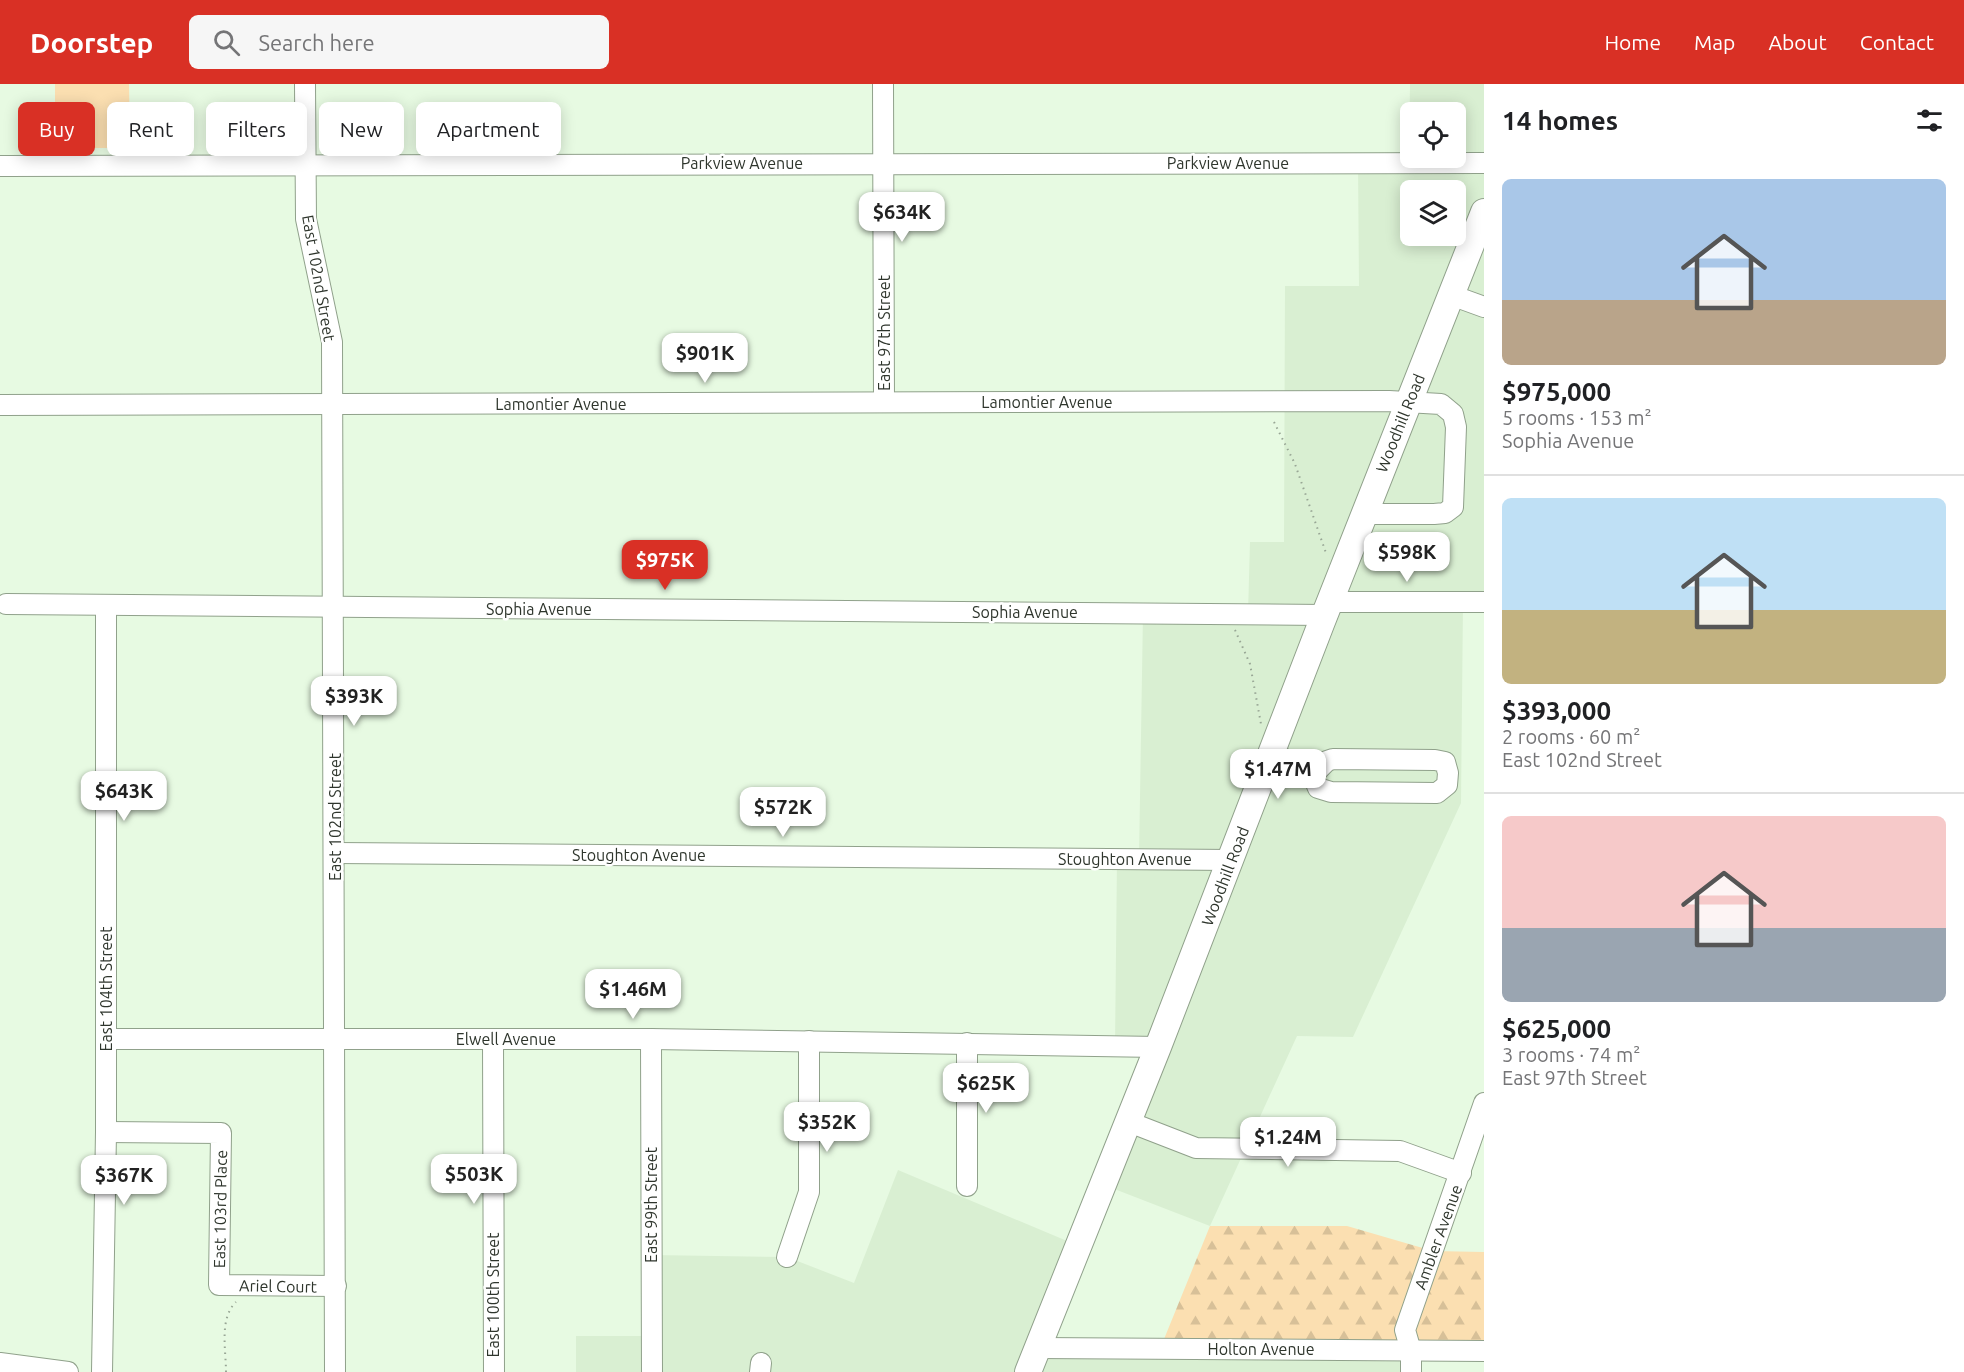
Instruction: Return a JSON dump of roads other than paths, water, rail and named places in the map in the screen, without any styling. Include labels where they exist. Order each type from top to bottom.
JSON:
[{"type":"main road","name":"Woodhill Road","points":[[1028,1372],[1232,860],[1327,608],[1484,212]]},
{"type":"street","name":"East 102nd Street","points":[[306,84],[306,219],[332,342],[335,1372]]},
{"type":"street","name":"East 97th Street","points":[[883,84],[884,402]]},
{"type":"street","name":"Parkview Avenue","points":[[0,166],[883,162],[1484,163]]},
{"type":"street","points":[[1451,295],[1484,307]]},
{"type":"street","name":"Lamontier Avenue","points":[[0,405],[1409,401],[1441,404],[1452,414],[1456,427],[1453,507],[1444,513],[1434,514],[1364,514]]},
{"type":"street","name":"Sophia Avenue","points":[[6,604],[333,608],[1327,608],[1484,602]]},
{"type":"street","name":"East 104th Street","points":[[102,1372],[106,1132],[106,606]]},
{"type":"street","points":[[1272,754],[1310,769],[1318,788],[1332,792],[1437,793],[1446,785],[1448,773],[1445,762],[1435,760],[1333,759],[1327,761],[1314,774]]},
{"type":"street","name":"Stoughton Avenue","points":[[335,853],[1232,860]]},
{"type":"street","name":"Elwell Avenue","points":[[106,1039],[651,1039],[1158,1047]]},
{"type":"street","name":"East 100th Street","points":[[493,1039],[494,1372]]},
{"type":"street","name":"East 99th Street","points":[[651,1039],[652,1372]]},
{"type":"street","points":[[788,1257],[809,1192],[808,1041]]},
{"type":"street","points":[[967,1043],[967,1186]]},
{"type":"street","name":"Ambler Avenue","points":[[1412,1372],[1412,1351],[1405,1329],[1484,1103]]},
{"type":"street","points":[[1129,1122],[1196,1148],[1400,1151],[1461,1173]]},
{"type":"street","name":"East 103rd Place","points":[[106,1132],[221,1133],[219,1285]]},
{"type":"street","name":"Ariel Court","points":[[219,1285],[336,1286]]},
{"type":"street","name":"Holton Avenue","points":[[1038,1348],[1484,1351]]},
{"type":"street","points":[[0,1363],[68,1372]]}]
